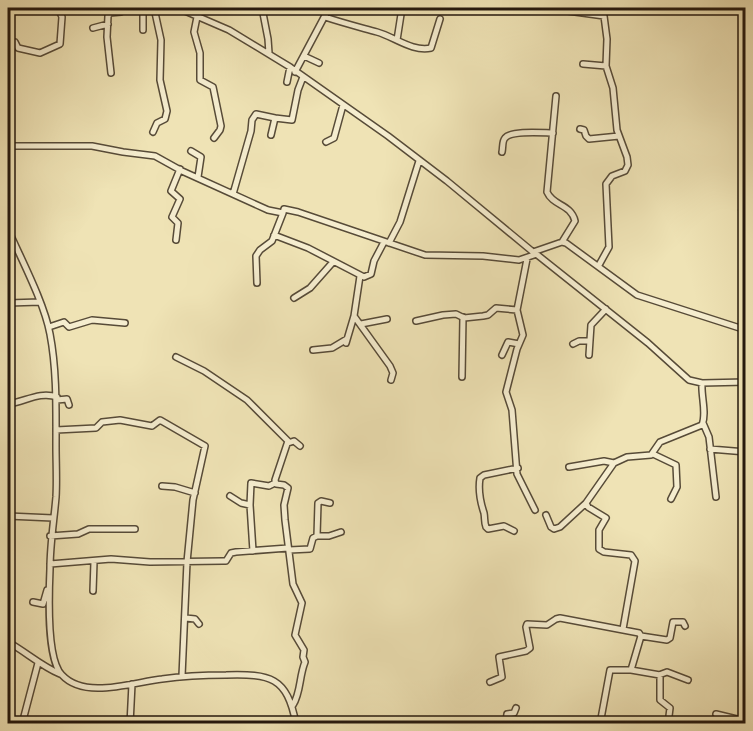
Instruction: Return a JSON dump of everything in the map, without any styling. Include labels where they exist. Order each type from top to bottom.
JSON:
[{"type":"street","points":[[8,42],[15,42],[18,48],[40,53],[60,44],[62,19],[58,8]]},
{"type":"street","points":[[111,74],[107,37],[108,15],[121,12],[124,8]]},
{"type":"street","points":[[143,8],[143,30]]},
{"type":"street","points":[[153,132],[156,124],[165,119],[167,111],[160,80],[161,40],[154,8]]},
{"type":"street","points":[[178,8],[229,30],[269,53],[382,132],[447,181],[606,309],[686,378],[702,383],[746,381]]},
{"type":"street","points":[[262,8],[269,53]]},
{"type":"street","points":[[295,72],[329,8]]},
{"type":"street","points":[[397,40],[402,8]]},
{"type":"street","points":[[546,8],[604,13],[607,39],[606,66],[613,88],[619,136],[627,157],[627,167],[626,171],[610,178],[606,184],[609,247],[599,265]]},
{"type":"street","points":[[197,17],[194,32],[200,53],[200,80],[213,87],[221,126],[214,138]]},
{"type":"street","points":[[325,17],[357,28],[378,32],[413,47],[430,50],[440,19]]},
{"type":"street","points":[[93,28],[108,24]]},
{"type":"street","points":[[304,56],[319,63]]},
{"type":"street","points":[[583,64],[606,66]]},
{"type":"street","points":[[287,82],[290,67]]},
{"type":"street","points":[[233,194],[253,117],[258,114],[292,120],[297,90],[303,77]]},
{"type":"street","points":[[257,283],[256,256],[260,249],[272,241],[285,210],[298,212],[425,255],[527,259],[535,253],[562,242],[575,220],[572,211],[553,201],[548,193],[556,96]]},
{"type":"street","points":[[326,142],[334,138],[343,105]]},
{"type":"street","points":[[271,135],[275,118]]},
{"type":"street","points":[[580,129],[584,130],[589,138],[619,136]]},
{"type":"street","points":[[502,152],[504,139],[508,135],[553,133]]},
{"type":"street","points":[[8,146],[100,146],[160,158],[268,210],[283,213]]},
{"type":"street","points":[[192,152],[201,157],[198,177]]},
{"type":"street","points":[[274,235],[308,248],[360,276],[370,275],[374,261],[400,222],[419,161]]},
{"type":"street","points":[[176,240],[179,225],[172,217],[180,199],[171,191],[180,169]]},
{"type":"street","points":[[8,229],[49,327],[57,398],[56,478],[50,536],[49,586],[51,648],[60,674]]},
{"type":"street","points":[[562,242],[599,265],[637,295],[746,330]]},
{"type":"street","points":[[527,259],[517,310],[524,332],[506,392],[512,410],[519,480],[535,510]]},
{"type":"street","points":[[294,298],[310,288],[333,262]]},
{"type":"street","points":[[313,350],[332,348],[346,341],[354,316],[360,276]]},
{"type":"street","points":[[8,303],[40,302]]},
{"type":"street","points":[[416,321],[443,315],[463,317],[488,315],[496,308],[517,310]]},
{"type":"street","points":[[590,355],[589,340],[592,322],[606,309]]},
{"type":"street","points":[[354,316],[362,324],[392,369],[391,380]]},
{"type":"street","points":[[462,377],[463,317]]},
{"type":"street","points":[[362,324],[387,319]]},
{"type":"street","points":[[49,327],[64,322],[69,327],[92,320],[124,323]]},
{"type":"street","points":[[573,344],[589,340]]},
{"type":"street","points":[[502,355],[508,342],[519,344]]},
{"type":"street","points":[[176,357],[204,370],[247,400],[288,443]]},
{"type":"street","points":[[702,383],[703,423],[707,429],[716,497]]},
{"type":"street","points":[[8,404],[50,394],[57,398],[68,399],[69,405]]},
{"type":"street","points":[[56,430],[96,428],[102,422],[120,420],[152,426],[160,421],[205,446],[195,493],[187,562],[182,676]]},
{"type":"street","points":[[652,454],[660,442],[694,429],[703,423]]},
{"type":"street","points":[[288,443],[294,441],[300,446]]},
{"type":"street","points":[[275,483],[277,471],[288,443]]},
{"type":"street","points":[[710,449],[746,452]]},
{"type":"street","points":[[546,515],[551,527],[554,529],[560,526],[586,503],[614,463],[627,457],[652,454],[676,465],[677,490],[671,499]]},
{"type":"street","points":[[569,466],[604,461],[614,463]]},
{"type":"street","points":[[514,531],[504,526],[487,529],[480,505],[479,483],[482,475],[518,468]]},
{"type":"street","points":[[253,551],[251,483],[269,486],[275,483],[288,488],[284,510],[293,584],[302,603],[295,635],[304,650],[305,662],[300,678],[299,694],[293,705]]},
{"type":"street","points":[[162,486],[195,493]]},
{"type":"street","points":[[230,496],[241,503],[250,505]]},
{"type":"street","points":[[317,536],[318,503],[330,502]]},
{"type":"street","points":[[586,503],[588,507],[606,518],[599,530],[599,549],[604,552],[631,555],[635,561],[623,629]]},
{"type":"street","points":[[8,516],[53,518]]},
{"type":"street","points":[[50,536],[78,534],[89,529],[135,529]]},
{"type":"street","points":[[50,564],[125,560],[225,561],[231,553],[309,550],[313,538],[341,532]]},
{"type":"street","points":[[93,591],[94,562]]},
{"type":"street","points":[[33,602],[43,604],[49,586]]},
{"type":"street","points":[[186,618],[195,619],[199,624]]},
{"type":"street","points":[[490,682],[502,677],[499,657],[529,649],[526,625],[547,625],[560,618],[623,629],[639,633],[640,636],[667,640],[670,638],[673,622],[683,622],[684,626]]},
{"type":"street","points":[[631,670],[640,636]]},
{"type":"street","points":[[8,658],[10,643],[71,682],[90,687],[108,688],[182,676],[252,674],[263,676],[281,686],[287,693],[293,705],[296,723]]},
{"type":"street","points":[[22,723],[38,663]]},
{"type":"street","points":[[600,723],[610,670],[627,672],[631,670],[658,675],[662,678],[660,701],[668,704],[670,708],[668,723]]},
{"type":"street","points":[[658,675],[664,671],[688,680]]},
{"type":"street","points":[[130,723],[132,684]]},
{"type":"street","points":[[475,723],[477,721],[506,722],[507,714],[514,713],[516,708]]},
{"type":"street","points":[[716,714],[745,721],[746,713]]}]
